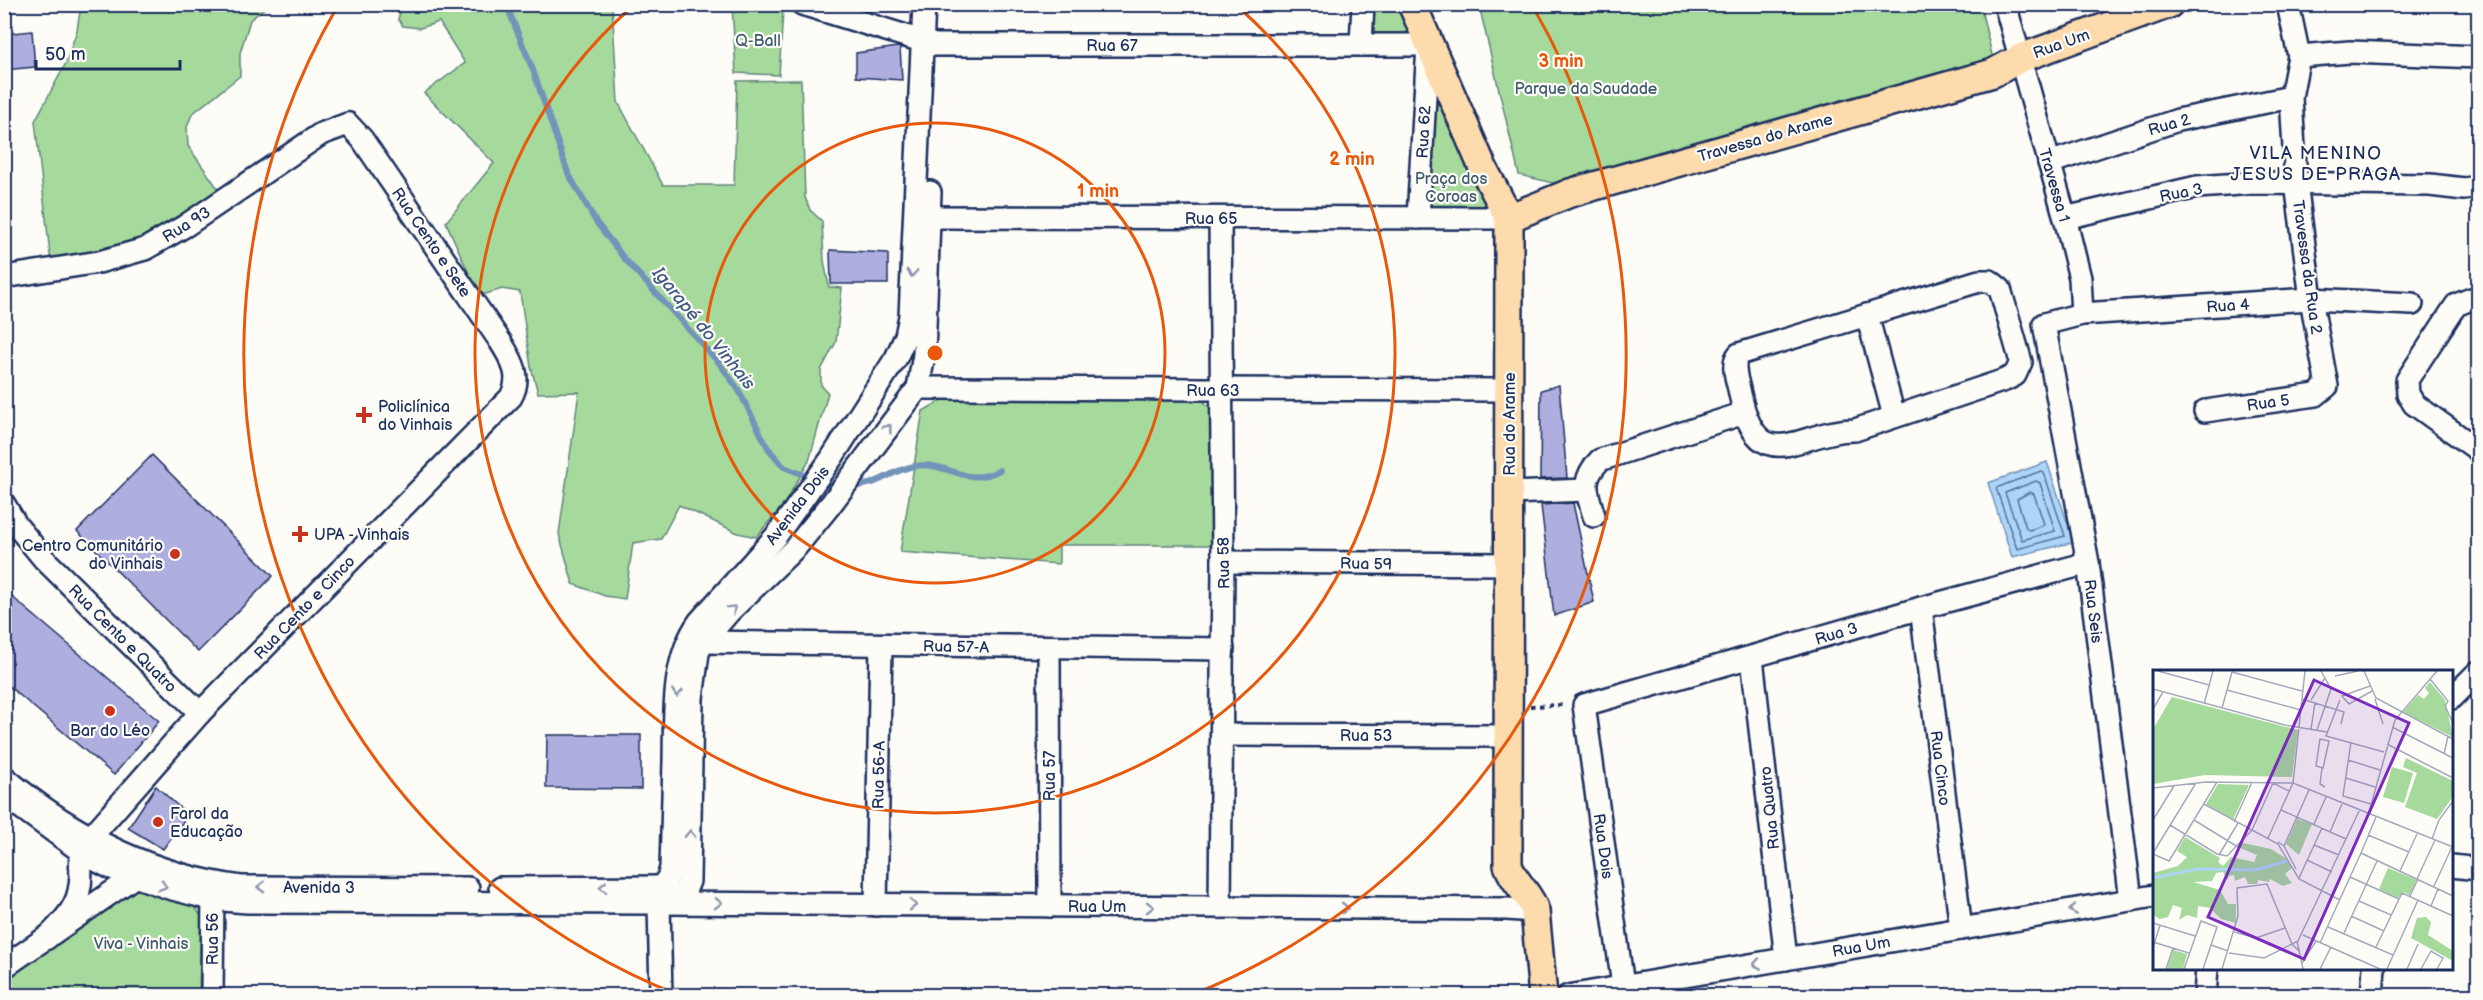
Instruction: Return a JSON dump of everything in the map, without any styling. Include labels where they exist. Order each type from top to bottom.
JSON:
[{"type":"main road","name":"Rua do Arame","points":[[1412,4],[1483,168],[1509,218],[1508,865]]},
{"type":"main road","name":"Rua Um","points":[[2020,58],[2169,4]]},
{"type":"main road","name":"Travessa do Arame","points":[[1509,218],[1570,193],[1993,73],[2020,58]]},
{"type":"main road","points":[[1508,865],[1514,880],[1530,900],[1535,912],[1543,996]]},
{"type":"street","name":"Rua 67","points":[[802,4],[928,43],[1428,45]]},
{"type":"street","name":"Avenida Dois","points":[[696,640],[729,612],[796,547],[918,388],[924,355],[922,217],[928,43],[924,4]]},
{"type":"street","name":"Avenida Dois","points":[[928,43],[937,4]]},
{"type":"street","points":[[1361,45],[1362,4]]},
{"type":"street","name":"Travessa 1","points":[[2005,4],[2080,278],[2082,314]]},
{"type":"street","name":"Travessa da Rua 2","points":[[2288,4],[2299,56],[2291,97],[2296,183],[2311,299],[2327,386]]},
{"type":"street","name":"Rua 62","points":[[1418,218],[1428,45]]},
{"type":"street","points":[[2299,56],[2350,52],[2478,57]]},
{"type":"street","name":"Rua 2","points":[[2049,163],[2178,120],[2291,97]]},
{"type":"street","name":"Rua 93","points":[[4,278],[91,263],[145,249],[185,226],[321,134],[348,124]]},
{"type":"street","name":"Rua Cento e Sete","points":[[348,124],[362,139],[513,363]]},
{"type":"street","name":"Rua 3","points":[[2065,218],[2197,187],[2296,183],[2430,185],[2464,189],[2478,187]]},
{"type":"street","name":"Avenida Dois","points":[[663,898],[685,891],[689,880],[692,698],[699,622],[776,536],[810,491],[896,358],[906,336],[910,316],[922,217]]},
{"type":"street","name":"Rua 65","points":[[922,217],[1509,218]]},
{"type":"street","name":"Rua 58","points":[[1220,218],[1223,562],[1220,907]]},
{"type":"street","points":[[1979,281],[1990,281],[2000,289],[2021,362],[2015,375],[2006,380],[1855,430],[1839,430],[1784,446],[1773,446],[1765,441],[1756,433],[1744,413],[1734,365],[1739,354],[1867,315],[1979,281]]},
{"type":"street","name":"Rua 4","points":[[2044,324],[2082,314],[2311,299],[2412,304]]},
{"type":"street","points":[[2478,300],[2471,299],[2457,305],[2407,380],[2406,388],[2414,405],[2478,450]]},
{"type":"street","points":[[1867,315],[1894,416]]},
{"type":"street","name":"Rua Seis","points":[[2044,324],[2088,563],[2131,900]]},
{"type":"street","name":"Rua Cento e Cinco","points":[[85,844],[200,713],[511,397],[517,381],[513,363]]},
{"type":"street","name":"Rua 5","points":[[2205,411],[2316,395],[2327,386]]},
{"type":"street","name":"Rua 63","points":[[918,388],[1509,390]]},
{"type":"street","points":[[1594,516],[1586,490],[1589,472],[1600,460],[1744,413]]},
{"type":"street","points":[[1509,493],[1586,490]]},
{"type":"street","name":"Rua Cento e Quatro","points":[[4,504],[17,526],[44,560],[200,713]]},
{"type":"street","name":"Rua 59","points":[[1223,562],[1509,564]]},
{"type":"street","name":"Rua 3","points":[[1584,705],[1921,608],[2088,563]]},
{"type":"street","name":"Rua Cinco","points":[[1921,608],[1961,929]]},
{"type":"street","name":"Rua 57-A","points":[[696,640],[881,645],[1223,649]]},
{"type":"street","name":"Rua 56-A","points":[[876,905],[881,645]]},
{"type":"street","name":"Rua 57","points":[[1048,647],[1050,906]]},
{"type":"street","name":"Rua Quatro","points":[[1752,658],[1786,959]]},
{"type":"street","points":[[2453,696],[2478,672]]},
{"type":"street","name":"Rua Dois","points":[[1584,705],[1623,986]]},
{"type":"street","name":"Rua 53","points":[[1223,735],[1509,735]]},
{"type":"street","name":"Avenida 3","points":[[4,777],[60,819],[109,867],[135,868],[247,902],[663,898]]},
{"type":"street","name":"Avenida 3","points":[[4,795],[85,844]]},
{"type":"street","points":[[47,938],[68,915],[79,892],[85,844]]},
{"type":"street","points":[[1507,909],[1508,865]]},
{"type":"street","points":[[2453,866],[2478,869]]},
{"type":"street","points":[[4,967],[47,938],[135,868]]},
{"type":"street","name":"Rua 56","points":[[212,891],[212,996]]},
{"type":"street","name":"Rua Um","points":[[1568,996],[2153,896]]},
{"type":"street","points":[[661,996],[663,898]]},
{"type":"street","name":"Rua Um","points":[[663,898],[876,905],[1507,909],[1535,912]]},
{"type":"street","points":[[2205,996],[2207,970]]},
{"type":"street","points":[[2372,996],[2374,970]]},
{"type":"path","points":[[1509,706],[1584,705]]},
{"type":"green space","points":[[81,5],[268,5],[250,20],[240,53],[240,76],[192,114],[187,127],[188,146],[219,190],[148,236],[112,251],[51,263],[35,121],[66,63],[77,30]]},
{"type":"green space","points":[[402,5],[612,5],[618,102],[663,185],[734,185],[737,81],[801,80],[805,197],[810,210],[822,221],[824,261],[829,287],[842,288],[836,342],[821,370],[821,385],[828,393],[809,461],[784,504],[756,537],[738,533],[679,505],[661,539],[633,543],[625,599],[605,596],[573,584],[559,534],[579,392],[538,393],[531,367],[520,292],[502,289],[479,296],[446,222],[494,163],[424,93],[465,63],[439,22],[420,28],[403,26],[398,19]]},
{"type":"green space","name":"Q-Ball","points":[[732,5],[769,5],[783,10],[779,75],[736,73]]},
{"type":"green space","points":[[1369,5],[1400,5],[1413,36],[1369,34]]},
{"type":"green space","name":"Parque da Saudade","points":[[1479,5],[1980,5],[1993,59],[1553,183],[1519,175]]},
{"type":"green space","name":"Praça dos Coroas","points":[[1433,86],[1491,213],[1424,212]]},
{"type":"green space","points":[[944,399],[1202,400],[1213,411],[1215,545],[1059,545],[1059,564],[900,552],[923,411]]},
{"type":"green space","name":"Viva - Vinhais","points":[[135,887],[182,900],[190,904],[201,916],[199,995],[5,995],[4,973]]},
{"type":"water","points":[[2047,462],[2074,542],[2012,557],[1988,483]]},
{"type":"building","points":[[32,31],[35,67],[4,70],[4,34]]},
{"type":"building","points":[[900,48],[902,80],[856,77],[856,53]]},
{"type":"building","points":[[830,250],[888,253],[888,284],[831,284]]},
{"type":"building","points":[[1559,385],[1567,478],[1540,479],[1541,390]]},
{"type":"building","name":"Centro Comunitário do Vinhais","points":[[152,455],[273,576],[198,652],[77,531]]},
{"type":"building","points":[[1573,503],[1594,602],[1554,616],[1541,505]]},
{"type":"building","points":[[4,590],[159,721],[114,775],[4,682]]},
{"type":"building","points":[[547,735],[641,735],[641,789],[546,788]]},
{"type":"building","name":"Farol da Educação","points":[[156,786],[188,815],[163,849],[128,828]]},
{"type":"waterway","name":"Igarapé do Vinhais","points":[[506,4],[533,70],[568,173],[596,222],[623,257],[719,363],[738,389],[768,448],[784,467],[829,485],[839,485]]},
{"type":"waterway","name":"Igarapé do Vinhais","points":[[849,486],[866,485],[920,465],[939,467],[974,476],[985,476],[1000,470]]},
{"type":"place","name":"Policlínica do Vinhais","points":[[364,415]]},
{"type":"place","name":"UPA - Vinhais","points":[[300,534]]},
{"type":"place","name":"Centro Comunitário do Vinhais","points":[[175,554]]},
{"type":"place","name":"Bar do Léo","points":[[110,711]]},
{"type":"place","name":"Farol da Educação","points":[[158,822]]},
{"type":"district","name":"VILA MENINO JESUS DE PRAGA","points":[[2316,163]]}]
